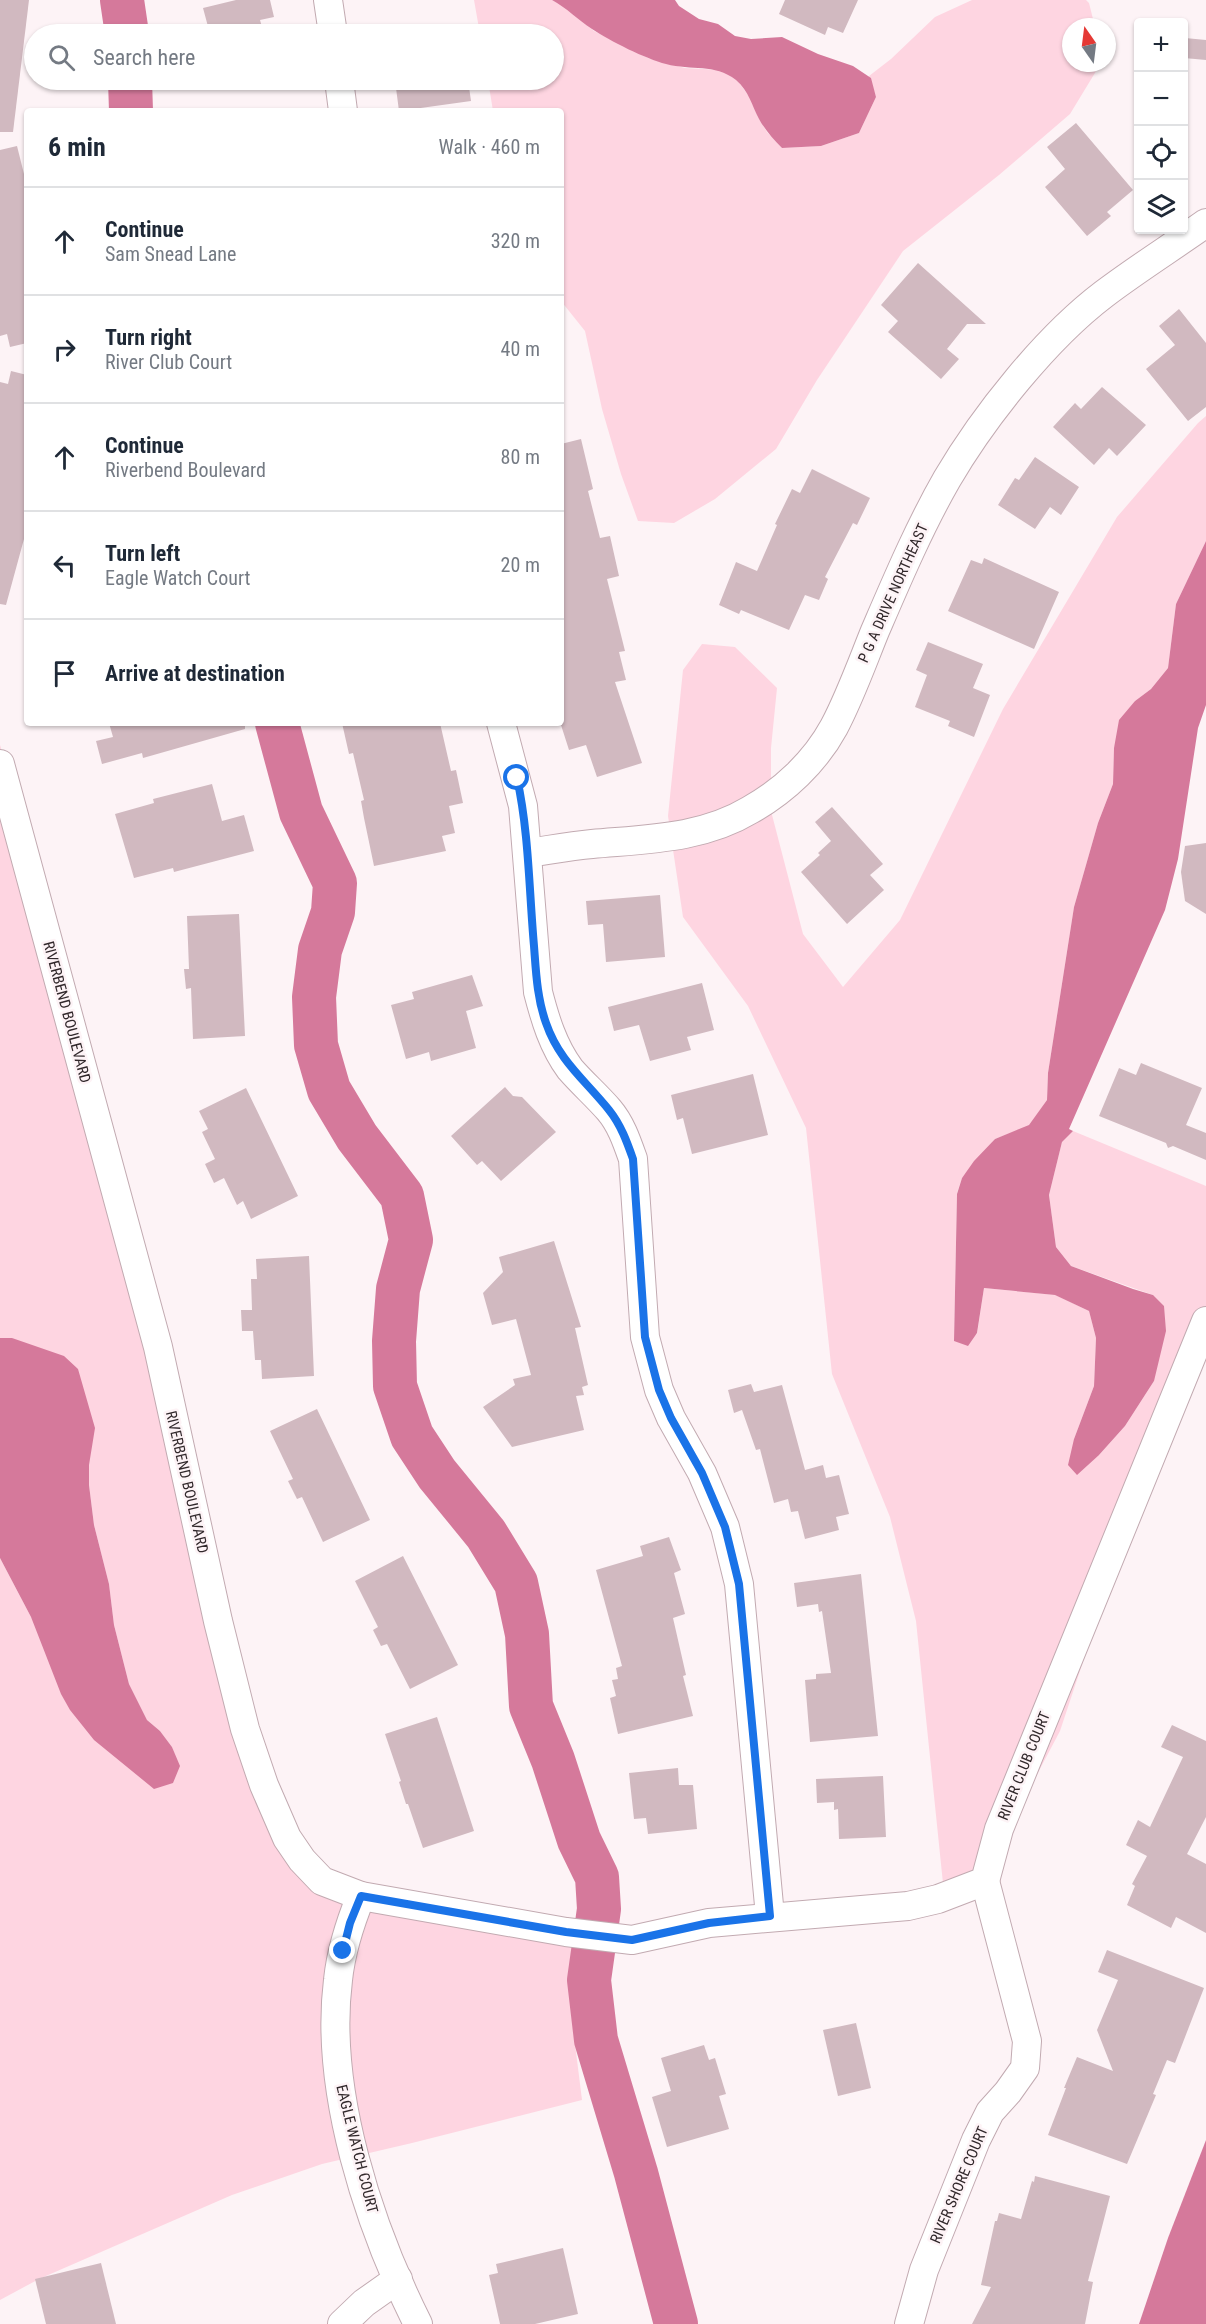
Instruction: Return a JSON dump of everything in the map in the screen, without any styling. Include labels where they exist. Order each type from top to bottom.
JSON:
[{"type":"street","points":[[328,0],[332,24]]},
{"type":"street","points":[[340,90],[343,108]]},
{"type":"street","name":"P G A DRIVE NORTHEAST","points":[[528,853],[588,844],[671,838],[699,832],[749,812],[776,794],[799,773],[834,727],[913,544],[948,478],[983,425],[1022,376],[1061,333],[1102,295],[1206,223]]},
{"type":"street","points":[[502,726],[523,806],[538,992],[546,1022],[556,1046],[570,1069],[610,1112],[625,1134],[633,1159],[645,1337],[650,1365],[671,1418],[714,1501],[733,1556],[739,1584],[770,1916],[908,1905],[938,1899],[985,1881]]},
{"type":"street","name":"RIVERBEND BOULEVARD","points":[[0,764],[158,1347],[218,1621],[245,1729],[264,1785],[287,1838],[302,1860],[322,1881],[361,1896],[566,1932],[632,1940],[709,1923],[770,1916]]},
{"type":"street","name":"RIVER CLUB COURT","points":[[985,1881],[999,1829],[1206,1321]]},
{"type":"street","name":"RIVER SHORE COURT","points":[[909,2324],[924,2270],[976,2140],[990,2112],[1025,2068],[1027,2041],[985,1881]]},
{"type":"street","name":"EAGLE WATCH COURT","points":[[361,1896],[350,1923],[338,1980],[336,2035],[341,2095],[364,2193],[418,2324]]},
{"type":"street","points":[[342,2324],[364,2303],[398,2280]]},
{"type":"shaded area","points":[[474,0],[552,0],[564,6],[594,31],[648,58],[685,68],[722,70],[739,82],[767,132],[782,148],[821,146],[859,133],[876,97],[869,76],[891,59],[935,17],[972,0],[1086,0],[1093,18],[1062,18],[1062,72],[1096,72],[1070,114],[999,175],[903,251],[817,380],[776,449],[715,499],[674,523],[638,521],[621,474],[602,409],[585,331],[564,305],[564,108],[493,108],[490,90],[564,90],[564,24],[478,24]]},
{"type":"shaded area","points":[[552,0],[675,0],[679,6],[699,19],[718,24],[735,36],[751,39],[782,37],[818,54],[853,66],[871,78],[876,97],[859,133],[821,146],[782,148],[764,127],[747,94],[736,80],[719,71],[666,64],[639,54],[600,34]]},
{"type":"shaded area","points":[[1206,416],[1206,541],[1176,604],[1168,668],[1151,689],[1135,701],[1114,748],[1113,784],[1098,823],[1074,907],[1048,1073],[1047,1100],[1029,1126],[995,1139],[962,1178],[957,1193],[954,1341],[977,1334],[984,1288],[1056,1295],[1089,1311],[1096,1338],[1094,1386],[1074,1439],[1099,1455],[1125,1426],[1154,1381],[1153,1295],[1071,1266],[1056,1247],[1049,1195],[1062,1142],[1073,1131],[1206,1186],[1206,1338],[1146,1472],[1060,1731],[986,1871],[944,1893],[916,1621],[890,1517],[832,1374],[806,1128],[748,1006],[683,917],[668,816],[683,670],[702,644],[735,647],[777,688],[771,748],[771,811],[803,934],[843,987],[900,920],[1003,709],[1117,517]]},
{"type":"shaded area","points":[[1206,541],[1206,705],[1198,728],[1178,859],[1165,910],[1069,1129],[1073,1131],[1062,1142],[1049,1195],[1056,1247],[1071,1266],[1153,1295],[1164,1306],[1166,1331],[1154,1381],[1125,1426],[1077,1475],[1068,1465],[1074,1439],[1094,1386],[1096,1338],[1089,1311],[1055,1295],[984,1288],[977,1333],[968,1346],[954,1341],[957,1194],[962,1178],[974,1161],[995,1139],[1029,1125],[1047,1100],[1048,1073],[1074,907],[1098,823],[1113,784],[1114,748],[1119,720],[1135,701],[1151,689],[1168,668],[1176,604]]},
{"type":"shaded area","points":[[0,745],[52,912],[262,1750],[288,1820],[315,1862],[336,1878],[585,1930],[584,1955],[574,1988],[571,2012],[582,2100],[322,2164],[232,2195],[39,2279],[0,2300],[0,1558],[31,1617],[140,1776],[154,1788],[179,1766],[172,1747],[160,1731],[147,1720],[129,1684],[114,1625],[109,1584],[94,1525],[89,1465],[12,1338],[0,1338]]},
{"type":"shaded area","points":[[0,1338],[12,1338],[64,1356],[78,1369],[95,1428],[89,1465],[89,1485],[94,1525],[109,1584],[114,1625],[129,1684],[147,1720],[160,1731],[172,1747],[180,1766],[173,1783],[154,1789],[94,1740],[70,1710],[61,1694],[31,1617],[0,1558]]},
{"type":"shaded area","points":[[1206,2140],[1206,2324],[1139,2324],[1168,2238]]},
{"type":"building","points":[[0,0],[29,0],[26,24],[24,24],[13,132],[0,132]]},
{"type":"building","points":[[236,0],[270,0],[274,17],[260,20],[261,24],[207,24],[203,8]]},
{"type":"building","points":[[785,0],[858,0],[843,33],[828,27],[825,35],[779,14]]},
{"type":"building","points":[[1188,38],[1206,40],[1206,60],[1188,58]]},
{"type":"building","points":[[396,90],[469,90],[471,101],[421,108],[399,108]]},
{"type":"building","points":[[1076,123],[1133,190],[1107,212],[1111,216],[1087,236],[1045,187],[1065,169],[1047,147]]},
{"type":"building","points":[[17,146],[24,174],[24,344],[10,347],[7,334],[0,336],[0,150]]},
{"type":"building","points":[[918,263],[986,324],[967,324],[947,349],[959,359],[941,379],[888,332],[898,321],[881,305]]},
{"type":"building","points":[[1179,309],[1206,343],[1206,407],[1188,421],[1146,369],[1175,345],[1159,326]]},
{"type":"building","points":[[11,371],[24,374],[24,539],[6,605],[0,604],[0,382],[8,384]]},
{"type":"building","points":[[1102,387],[1146,425],[1117,456],[1109,448],[1094,465],[1053,427],[1075,403],[1081,409]]},
{"type":"building","points":[[581,439],[593,489],[588,491],[600,538],[610,536],[619,576],[607,579],[625,651],[619,652],[626,680],[615,682],[642,763],[597,777],[586,745],[569,750],[561,726],[564,726],[564,443]]},
{"type":"building","points":[[1035,457],[1079,487],[1061,515],[1050,507],[1035,529],[998,505],[1015,478],[1019,480]]},
{"type":"building","points":[[812,469],[870,498],[857,525],[853,523],[825,577],[828,579],[819,600],[805,595],[789,630],[741,610],[739,614],[719,605],[736,562],[757,571],[777,525],[775,524],[792,489],[800,493]]},
{"type":"building","points":[[984,558],[1059,592],[1034,649],[948,611],[971,560],[982,564]]},
{"type":"building","points":[[928,642],[983,664],[973,688],[990,695],[974,737],[948,726],[950,721],[915,707],[927,675],[916,670]]},
{"type":"building","points":[[110,726],[245,726],[245,729],[143,758],[142,753],[102,764],[96,741],[113,737]]},
{"type":"building","points":[[343,726],[441,726],[451,771],[456,770],[463,803],[449,806],[455,833],[442,836],[446,851],[374,866],[361,801],[364,800],[353,753],[349,754]]},
{"type":"building","points":[[212,784],[222,821],[244,815],[254,851],[174,872],[173,868],[134,878],[115,814],[154,803],[153,799]]},
{"type":"building","points":[[832,807],[883,864],[870,875],[884,890],[847,924],[801,872],[820,855],[818,853],[831,841],[815,822]]},
{"type":"building","points":[[1206,843],[1206,914],[1185,901],[1181,872],[1185,846]]},
{"type":"building","points":[[660,895],[665,957],[606,962],[603,924],[588,925],[586,901]]},
{"type":"building","points":[[239,914],[245,1036],[193,1039],[191,988],[186,989],[184,969],[189,969],[187,916]]},
{"type":"building","points":[[472,975],[483,1006],[466,1011],[476,1048],[431,1061],[429,1052],[406,1059],[391,1005],[414,999],[412,992]]},
{"type":"building","points":[[702,983],[714,1030],[687,1037],[691,1050],[650,1061],[639,1025],[614,1031],[608,1007]]},
{"type":"building","points":[[1141,1063],[1202,1088],[1186,1125],[1206,1133],[1206,1160],[1173,1146],[1168,1148],[1166,1143],[1099,1116],[1119,1068],[1136,1075]]},
{"type":"building","points":[[753,1074],[768,1135],[692,1154],[683,1118],[677,1120],[671,1095]]},
{"type":"building","points":[[505,1087],[513,1096],[522,1097],[556,1132],[501,1181],[482,1161],[477,1165],[451,1136]]},
{"type":"building","points":[[246,1088],[298,1196],[251,1219],[243,1201],[237,1205],[224,1178],[214,1183],[205,1164],[215,1159],[202,1132],[208,1129],[199,1111]]},
{"type":"building","points":[[554,1241],[581,1327],[575,1328],[588,1385],[582,1387],[584,1395],[576,1396],[584,1430],[512,1447],[483,1407],[515,1385],[513,1379],[531,1375],[516,1319],[492,1325],[483,1293],[503,1272],[499,1257]]},
{"type":"building","points":[[309,1256],[314,1376],[262,1379],[261,1360],[255,1360],[253,1331],[242,1331],[241,1310],[252,1310],[251,1279],[257,1279],[256,1259]]},
{"type":"building","points":[[751,1384],[754,1392],[782,1385],[805,1470],[823,1465],[826,1478],[839,1475],[849,1514],[836,1517],[839,1530],[805,1539],[798,1511],[791,1512],[788,1499],[774,1503],[760,1449],[756,1450],[742,1410],[734,1413],[728,1390]]},
{"type":"building","points":[[317,1409],[370,1520],[323,1542],[302,1497],[297,1499],[288,1481],[293,1479],[270,1431]]},
{"type":"building","points":[[669,1537],[681,1570],[674,1573],[685,1614],[673,1618],[693,1716],[618,1734],[610,1698],[616,1696],[612,1680],[618,1679],[616,1668],[622,1666],[596,1570],[643,1556],[640,1546]]},
{"type":"building","points":[[403,1556],[458,1665],[410,1689],[387,1644],[381,1646],[373,1630],[378,1627],[355,1581]]},
{"type":"building","points":[[861,1574],[878,1736],[810,1742],[805,1680],[816,1679],[816,1674],[831,1673],[822,1611],[819,1612],[818,1604],[797,1607],[794,1583]]},
{"type":"building","points":[[437,1717],[474,1831],[423,1848],[408,1804],[406,1804],[399,1782],[401,1781],[385,1734]]},
{"type":"building","points":[[1172,1725],[1206,1741],[1206,1817],[1187,1854],[1206,1864],[1206,1933],[1176,1917],[1171,1928],[1127,1905],[1135,1886],[1132,1884],[1147,1856],[1126,1845],[1138,1820],[1150,1827],[1183,1757],[1161,1747]]},
{"type":"building","points":[[678,1768],[679,1785],[693,1785],[697,1829],[648,1834],[646,1818],[634,1819],[629,1773]]},
{"type":"building","points":[[883,1776],[886,1837],[839,1839],[838,1809],[834,1810],[834,1802],[817,1803],[816,1779]]},
{"type":"building","points":[[1107,1950],[1204,1988],[1175,2063],[1167,2060],[1153,2094],[1156,2095],[1127,2164],[1048,2135],[1077,2057],[1113,2071],[1097,2030],[1118,1980],[1098,1972]]},
{"type":"building","points":[[856,2023],[871,2088],[838,2096],[823,2030]]},
{"type":"building","points":[[704,2045],[709,2060],[715,2058],[726,2094],[719,2096],[729,2129],[667,2147],[652,2097],[671,2091],[661,2058]]},
{"type":"building","points":[[1035,2176],[1110,2196],[1088,2281],[1093,2282],[1085,2324],[972,2324],[991,2287],[981,2285],[995,2221],[999,2213],[1021,2219]]},
{"type":"building","points":[[563,2248],[578,2314],[535,2324],[500,2324],[489,2275],[498,2273],[496,2264]]},
{"type":"building","points":[[101,2263],[116,2324],[46,2324],[35,2279]]},
{"type":"waterway","points":[[122,0],[126,24]]},
{"type":"waterway","points":[[130,90],[131,108]]},
{"type":"waterway","points":[[278,726],[301,812],[335,883],[333,912],[320,950],[314,997],[316,1045],[329,1090],[357,1137],[402,1196],[411,1240],[398,1289],[394,1341],[395,1386],[412,1436],[437,1474],[486,1534],[516,1583],[527,1634],[531,1706],[553,1760],[579,1840],[597,1877],[599,1909],[589,1980],[596,2040],[636,2173],[676,2324]]},
{"type":"route","points":[[343,1951],[350,1923],[361,1896],[566,1932],[632,1940],[709,1923],[770,1916],[739,1584],[733,1556],[725,1527],[702,1473],[671,1418],[650,1365],[645,1337],[633,1159],[625,1134],[610,1112],[570,1069],[556,1046],[546,1022],[538,992],[528,853],[523,806],[517,778]]}]
